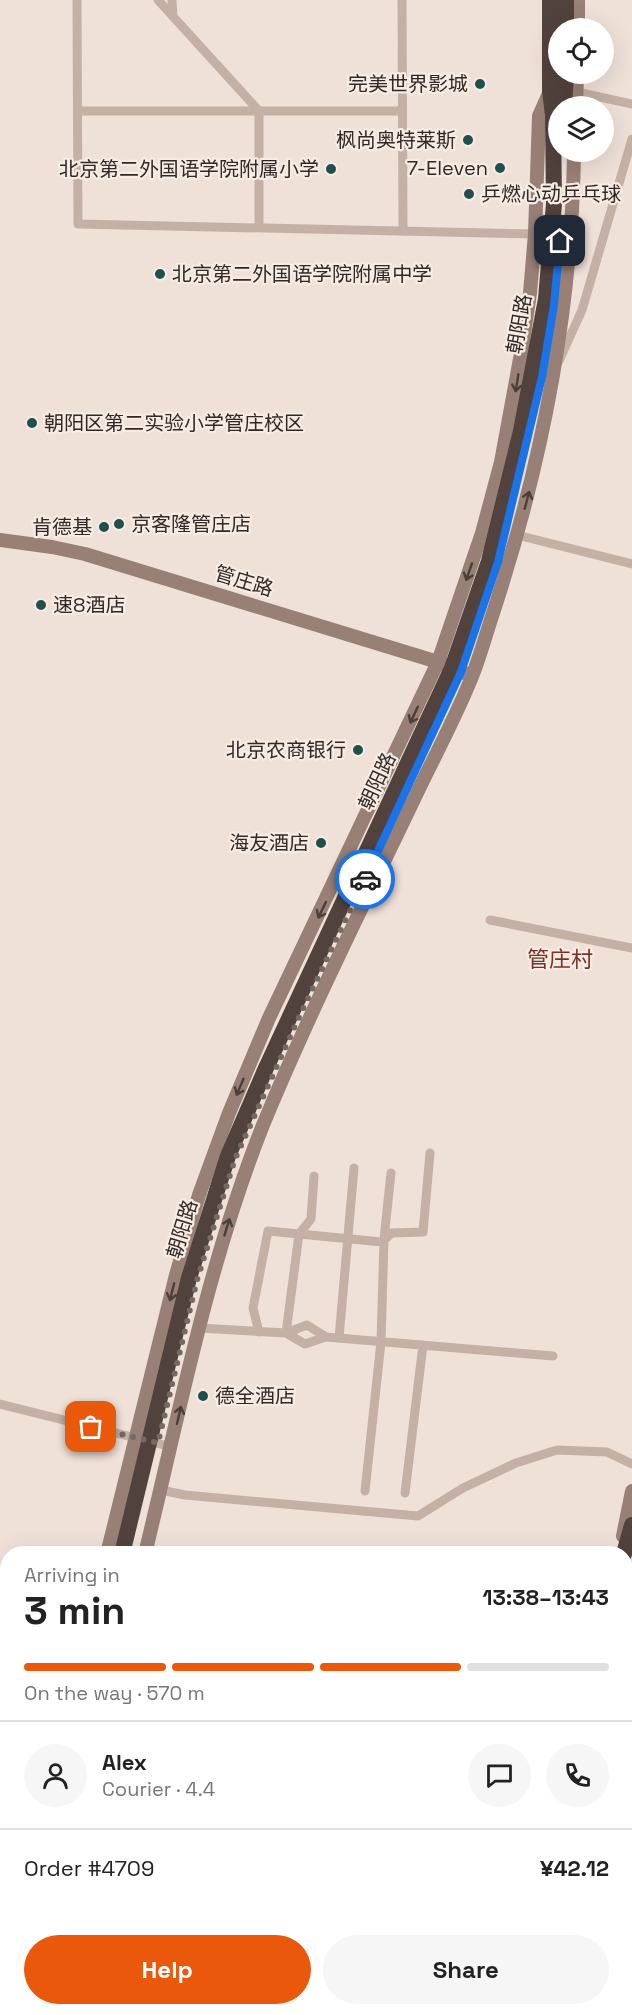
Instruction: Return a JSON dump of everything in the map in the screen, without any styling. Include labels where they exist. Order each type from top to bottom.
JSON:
[{"type":"highway","name":"朝阳路","points":[[550,0],[566,96]]},
{"type":"highway","points":[[566,0],[566,18]]},
{"type":"highway","name":"朝阳路","points":[[456,669],[489,561],[521,430],[546,299],[554,204],[554,162]]},
{"type":"highway","name":"朝阳路","points":[[124,1546],[197,1280],[235,1159],[456,669],[498,562],[542,377],[554,305],[561,224],[563,162]]},
{"type":"highway","name":"朝阳路","points":[[132,1546],[154,1443]]},
{"type":"highway","points":[[625,1546],[632,1525]]},
{"type":"street","points":[[77,0],[78,224],[535,234]]},
{"type":"street","points":[[158,0],[259,111],[259,227]]},
{"type":"street","points":[[172,0],[172,16]]},
{"type":"street","points":[[402,0],[403,230]]},
{"type":"street","points":[[578,0],[578,18]]},
{"type":"street","points":[[614,102],[632,104]]},
{"type":"street","name":"朝阳路","points":[[147,1546],[161,1490],[154,1443],[176,1275],[199,1195],[229,1113],[269,1018],[456,669],[482,533],[513,405],[524,337],[535,234],[539,116],[548,110]]},
{"type":"street","points":[[79,111],[402,111]]},
{"type":"street","points":[[553,374],[582,310],[632,139]]},
{"type":"street","name":"朝阳路","points":[[110,1546],[199,1328],[234,1206],[262,1128],[456,669],[517,535],[528,497],[566,298],[571,249],[574,162]]},
{"type":"street","points":[[517,535],[632,564]]},
{"type":"street","name":"管庄路","points":[[0,540],[85,554],[456,669]]},
{"type":"street","points":[[490,920],[632,948]]},
{"type":"street","points":[[259,1332],[253,1308],[268,1231],[382,1242],[392,1233],[423,1232],[430,1153]]},
{"type":"street","points":[[339,1338],[354,1168]]},
{"type":"street","points":[[365,1491],[381,1342],[384,1239],[391,1173]]},
{"type":"street","points":[[286,1334],[299,1234],[310,1219],[314,1176]]},
{"type":"street","points":[[286,1334],[307,1324],[326,1337]]},
{"type":"street","points":[[199,1328],[286,1334],[305,1344],[326,1337],[553,1356]]},
{"type":"street","points":[[405,1493],[423,1345]]},
{"type":"street","points":[[0,1404],[154,1443]]},
{"type":"street","points":[[161,1490],[184,1495],[418,1516],[463,1488],[516,1463],[557,1449],[606,1452],[632,1464]]},
{"type":"street","points":[[623,1546],[632,1491]]},
{"type":"way so far","points":[[91,1427],[158,1443],[197,1280],[235,1159],[365,879]]},
{"type":"place","name":"完美世界影城","points":[[480,84]]},
{"type":"place","name":"枫尚奥特莱斯","points":[[468,140]]},
{"type":"place","name":"7-Eleven","points":[[500,168]]},
{"type":"place","name":"北京第二外国语学院附属小学","points":[[331,169]]},
{"type":"place","name":"乒燃心动乒乓球","points":[[469,194]]},
{"type":"place","name":"北京第二外国语学院附属中学","points":[[160,274]]},
{"type":"place","name":"朝阳区第二实验小学管庄校区","points":[[32,423]]},
{"type":"place","name":"京客隆管庄店","points":[[119,524]]},
{"type":"place","name":"肯德基","points":[[104,527]]},
{"type":"place","name":"速8酒店","points":[[41,605]]},
{"type":"place","name":"北京农商银行","points":[[358,750]]},
{"type":"place","name":"海友酒店","points":[[321,843]]},
{"type":"place","name":"德全酒店","points":[[203,1396]]},
{"type":"district","name":"管庄村","points":[[560,959]]},
{"type":"route","points":[[365,879],[461,672],[498,562],[542,377],[554,305],[560,241]]}]
